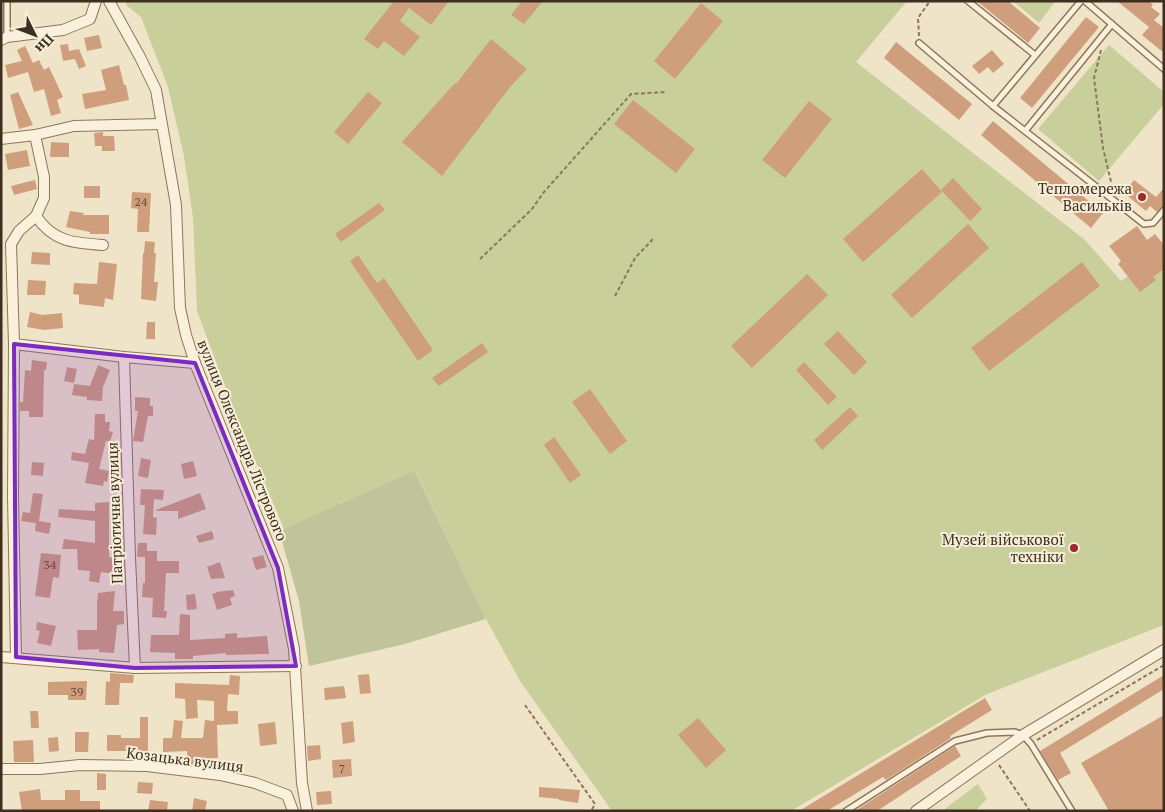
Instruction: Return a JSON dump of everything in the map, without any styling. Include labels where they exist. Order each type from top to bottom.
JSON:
[{"type":"street","points":[[4,38],[63,30],[81,23],[90,19],[96,1]]},
{"type":"street","name":"вулиця Олександра Лістрового","points":[[109,1],[156,90],[176,205],[180,308],[186,335],[195,363],[278,568],[296,666],[302,783],[307,811]]},
{"type":"street","points":[[1,139],[35,135],[74,126],[161,124]]},
{"type":"street","points":[[16,657],[13,496],[14,344],[11,244],[19,232],[36,216],[44,198],[44,177],[35,135]]},
{"type":"street","points":[[36,216],[44,228],[61,239],[103,245]]},
{"type":"street","points":[[14,344],[195,363]]},
{"type":"street","name":"Патріотична вулиця","points":[[124,357],[135,668]]},
{"type":"street","points":[[916,811],[1024,734],[1094,690],[1164,650]]},
{"type":"street","points":[[1,657],[135,668],[296,666]]},
{"type":"street","name":"Козацька вулиця","points":[[1,770],[80,765],[148,766],[220,775],[255,783],[286,795]]},
{"type":"street","points":[[286,795],[294,799],[299,795],[302,783]]},
{"type":"street","points":[[286,795],[293,811]]},
{"type":"lane","points":[[4,38],[6,1]]},
{"type":"lane","points":[[968,1],[1035,56]]},
{"type":"lane","points":[[993,106],[1081,1]]},
{"type":"lane","points":[[1085,1],[1164,69]]},
{"type":"lane","points":[[1026,131],[1112,24]]},
{"type":"lane","points":[[919,43],[993,106],[1144,224],[1153,223],[1164,210]]},
{"type":"lane","points":[[846,811],[955,741],[987,733],[1015,732],[1024,734],[1072,811]]},
{"type":"path","points":[[919,43],[918,18],[930,1]]},
{"type":"path","points":[[1104,33],[1094,78],[1103,148],[1116,203]]},
{"type":"path","points":[[480,259],[532,209],[544,192],[631,94],[667,92]]},
{"type":"path","points":[[616,296],[635,258],[654,238]]},
{"type":"path","points":[[1031,744],[1164,665]]},
{"type":"path","points":[[524,704],[595,804],[591,811]]},
{"type":"path","points":[[993,757],[1030,811]]},
{"type":"highlighted area","points":[[14,344],[195,363],[278,568],[296,666],[135,668],[16,657]]},
{"type":"green space","points":[[125,1],[907,1],[856,62],[1085,240],[1121,281],[1164,250],[1164,625],[987,694],[791,811],[612,811],[520,681],[486,619],[416,472],[284,529],[234,410],[197,311],[193,218],[184,156],[168,87],[141,17],[127,6]]},
{"type":"green space","points":[[1013,1],[1052,1],[1054,3],[1039,23]]},
{"type":"green space","points":[[1109,45],[1164,92],[1164,104],[1099,181],[1038,129]]},
{"type":"green space","points":[[415,471],[486,619],[405,644],[309,666],[299,601],[279,531]]},
{"type":"green space","points":[[978,784],[987,799],[975,811],[942,811]]},
{"type":"building","points":[[394,1],[449,1],[431,25],[409,8],[400,21],[420,37],[404,56],[384,41],[378,49],[364,39]]},
{"type":"building","points":[[522,1],[543,1],[524,24],[511,15]]},
{"type":"building","points":[[977,1],[1008,1],[1040,28],[1028,43]]},
{"type":"building","points":[[1117,1],[1149,1],[1153,5],[1151,7],[1160,14],[1154,20],[1164,28],[1164,53],[1142,35],[1149,27]]},
{"type":"building","points":[[701,3],[723,21],[675,79],[654,61]]},
{"type":"building","points":[[1086,17],[1099,27],[1032,108],[1020,98]]},
{"type":"building","points":[[99,35],[102,48],[87,51],[84,38]]},
{"type":"building","points":[[491,39],[527,69],[511,86],[442,176],[402,142],[456,84]]},
{"type":"building","points":[[896,42],[972,104],[959,120],[884,58]]},
{"type":"building","points":[[68,44],[69,51],[79,49],[86,66],[79,69],[75,59],[63,61],[60,45]]},
{"type":"building","points":[[25,46],[33,63],[39,60],[44,70],[49,67],[63,97],[57,100],[61,113],[51,116],[44,89],[34,92],[28,72],[8,78],[5,65],[22,61],[17,50]]},
{"type":"building","points":[[992,50],[1004,64],[993,73],[988,67],[979,74],[972,66]]},
{"type":"building","points":[[119,65],[129,100],[85,109],[82,94],[106,90],[101,70]]},
{"type":"building","points":[[18,92],[33,125],[19,129],[10,95]]},
{"type":"building","points":[[368,92],[382,103],[348,144],[334,132]]},
{"type":"building","points":[[633,100],[695,149],[676,173],[614,124]]},
{"type":"building","points":[[809,101],[832,119],[785,178],[762,160]]},
{"type":"building","points":[[993,121],[1103,213],[1091,228],[981,135]]},
{"type":"building","points":[[103,132],[103,136],[114,136],[115,151],[102,151],[102,146],[95,146],[94,133]]},
{"type":"building","points":[[51,142],[69,143],[69,157],[50,157]]},
{"type":"building","points":[[27,150],[30,166],[8,170],[5,154]]},
{"type":"building","points":[[922,169],[942,192],[863,262],[843,239]]},
{"type":"building","points":[[953,178],[982,209],[970,221],[941,190]]},
{"type":"building","points":[[35,180],[37,189],[14,195],[11,186]]},
{"type":"building","name":"Тепломережа Васильків","points":[[1134,180],[1156,197],[1164,188],[1164,206],[1157,212],[1150,206],[1146,211],[1124,193]]},
{"type":"building","points":[[84,186],[100,186],[100,198],[84,198]]},
{"type":"building","points":[[132,192],[151,193],[149,232],[137,232],[138,209],[131,208]]},
{"type":"building","points":[[379,203],[385,210],[341,242],[335,234]]},
{"type":"building","points":[[70,211],[84,213],[83,215],[109,215],[109,234],[90,234],[90,232],[66,227]]},
{"type":"building","points":[[968,224],[989,248],[912,318],[891,295]]},
{"type":"building","points":[[1137,226],[1147,240],[1155,234],[1164,245],[1164,269],[1153,277],[1156,280],[1140,292],[1118,264],[1121,261],[1109,246]]},
{"type":"building","points":[[145,241],[155,242],[154,282],[158,282],[156,301],[141,299]]},
{"type":"building","points":[[32,252],[50,253],[50,265],[31,264]]},
{"type":"building","points":[[358,255],[377,283],[384,278],[433,350],[418,361],[350,261]]},
{"type":"building","points":[[99,262],[117,264],[113,300],[105,298],[104,307],[79,304],[79,295],[73,294],[74,283],[97,284]]},
{"type":"building","points":[[1082,262],[1100,286],[989,371],[971,348]]},
{"type":"building","points":[[807,274],[828,295],[752,368],[731,346]]},
{"type":"building","points":[[28,280],[46,281],[45,295],[27,295]]},
{"type":"building","points":[[30,312],[42,315],[62,313],[63,328],[44,330],[27,327]]},
{"type":"building","points":[[147,322],[155,322],[155,339],[146,339]]},
{"type":"building","points":[[838,331],[867,362],[854,375],[824,344]]},
{"type":"building","points":[[482,343],[488,352],[439,386],[432,378]]},
{"type":"building","points":[[32,360],[47,362],[46,370],[44,370],[43,417],[29,417],[29,411],[20,411],[20,402],[23,402],[25,370],[31,371]]},
{"type":"building","points":[[804,362],[837,397],[828,405],[796,370]]},
{"type":"building","points":[[98,365],[110,370],[103,387],[102,401],[87,400],[87,397],[72,395],[74,384],[90,386]]},
{"type":"building","points":[[67,367],[77,369],[74,383],[64,381]]},
{"type":"building","points":[[590,389],[627,441],[610,454],[572,402]]},
{"type":"building","points":[[135,397],[150,398],[150,406],[153,406],[153,416],[148,416],[143,442],[133,441],[138,411],[135,411]]},
{"type":"building","points":[[850,407],[858,416],[822,450],[814,440]]},
{"type":"building","points":[[95,414],[105,414],[105,422],[110,422],[109,431],[113,432],[110,442],[106,441],[99,469],[109,471],[107,482],[104,481],[103,486],[85,483],[89,463],[71,460],[72,452],[85,454],[89,439],[94,440]]},
{"type":"building","points":[[554,437],[581,475],[570,483],[544,445]]},
{"type":"building","points":[[141,458],[151,460],[148,478],[138,476]]},
{"type":"building","points":[[193,461],[197,476],[184,479],[181,464]]},
{"type":"building","points":[[32,462],[44,463],[43,476],[31,475]]},
{"type":"building","points":[[141,489],[164,490],[163,500],[154,499],[153,517],[157,518],[156,535],[143,534],[145,505],[140,505]]},
{"type":"building","points":[[33,493],[43,494],[39,521],[51,523],[49,534],[35,531],[36,523],[21,521],[23,512],[30,513]]},
{"type":"building","points":[[200,493],[206,509],[178,519],[178,511],[156,511],[156,510]]},
{"type":"building","points":[[109,502],[109,557],[116,558],[115,574],[101,572],[99,583],[89,581],[90,571],[78,570],[77,549],[62,549],[64,539],[95,543],[95,521],[58,517],[59,509],[95,511],[95,503]]},
{"type":"building","points":[[212,531],[214,539],[199,543],[196,536]]},
{"type":"building","points":[[138,543],[147,543],[147,551],[157,551],[157,561],[179,561],[179,573],[166,573],[164,611],[167,611],[166,618],[152,617],[153,598],[142,597],[143,583],[145,583],[145,557],[137,557]]},
{"type":"building","points":[[41,553],[61,555],[59,578],[53,577],[50,598],[35,596]]},
{"type":"building","points":[[263,555],[267,567],[256,570],[252,558]]},
{"type":"building","points":[[220,562],[225,578],[211,579],[207,567]]},
{"type":"building","points":[[233,590],[235,596],[230,598],[232,605],[217,610],[212,594]]},
{"type":"building","points":[[115,591],[113,611],[124,611],[124,624],[117,625],[114,653],[99,652],[99,649],[78,650],[77,630],[97,630],[98,593]]},
{"type":"building","points":[[195,594],[197,609],[187,610],[186,595]]},
{"type":"building","points":[[180,614],[190,615],[190,640],[225,638],[225,634],[237,633],[237,638],[267,636],[269,654],[226,655],[226,653],[193,656],[193,659],[175,659],[175,653],[150,652],[151,635],[179,635]]},
{"type":"building","points":[[37,622],[56,626],[51,646],[37,643],[40,631],[36,630]]},
{"type":"building","points":[[110,673],[134,675],[133,683],[120,683],[119,705],[105,705],[106,681],[110,682]]},
{"type":"building","points":[[369,674],[371,693],[360,694],[358,675]]},
{"type":"building","points":[[230,675],[240,676],[239,695],[228,694],[227,711],[238,711],[238,724],[217,725],[218,758],[199,759],[199,766],[188,764],[187,751],[163,752],[163,738],[172,738],[174,720],[183,721],[181,738],[203,738],[205,720],[214,721],[214,701],[197,700],[198,718],[186,719],[185,699],[175,698],[175,683],[229,685]]},
{"type":"building","points":[[1164,675],[1164,689],[1060,753],[1071,773],[1058,780],[1040,751]]},
{"type":"building","points":[[87,681],[86,700],[68,700],[68,695],[48,695],[48,682]]},
{"type":"building","points":[[344,686],[346,698],[325,700],[324,688]]},
{"type":"building","points":[[985,698],[992,710],[886,780],[883,777],[827,811],[799,811]]},
{"type":"building","points":[[30,711],[38,711],[39,728],[31,728]]},
{"type":"building","points":[[1164,715],[1164,811],[1109,811],[1081,763]]},
{"type":"building","points":[[140,717],[148,717],[148,751],[107,751],[107,735],[121,735],[121,738],[140,738]]},
{"type":"building","points":[[698,718],[726,750],[706,768],[678,735]]},
{"type":"building","points":[[353,721],[355,742],[343,744],[341,723]]},
{"type":"building","points":[[275,722],[277,744],[260,746],[258,724]]},
{"type":"building","points":[[75,732],[89,732],[88,752],[75,752]]},
{"type":"building","points":[[58,737],[59,751],[49,752],[48,738]]},
{"type":"building","points":[[33,740],[34,762],[14,762],[13,741]]},
{"type":"building","points":[[320,745],[321,759],[308,761],[307,746]]},
{"type":"building","points":[[955,746],[961,756],[877,811],[855,811]]},
{"type":"building","points":[[351,759],[352,776],[333,778],[332,760]]},
{"type":"building","points":[[97,773],[106,774],[106,790],[97,790]]},
{"type":"building","points":[[138,782],[153,783],[152,794],[137,793]]},
{"type":"building","points":[[539,787],[580,790],[578,803],[539,797]]},
{"type":"building","points":[[40,789],[41,800],[65,800],[65,790],[80,790],[80,801],[100,801],[100,811],[22,811],[19,792]]},
{"type":"building","points":[[331,791],[332,804],[317,805],[316,792]]},
{"type":"building","points":[[194,798],[207,801],[205,811],[192,811]]},
{"type":"building","points":[[150,800],[168,802],[167,811],[148,811]]},
{"type":"place","name":"Тепломережа Васильків","points":[[1142,197]]},
{"type":"place","name":"Музей військової техніки","points":[[1074,548]]}]
